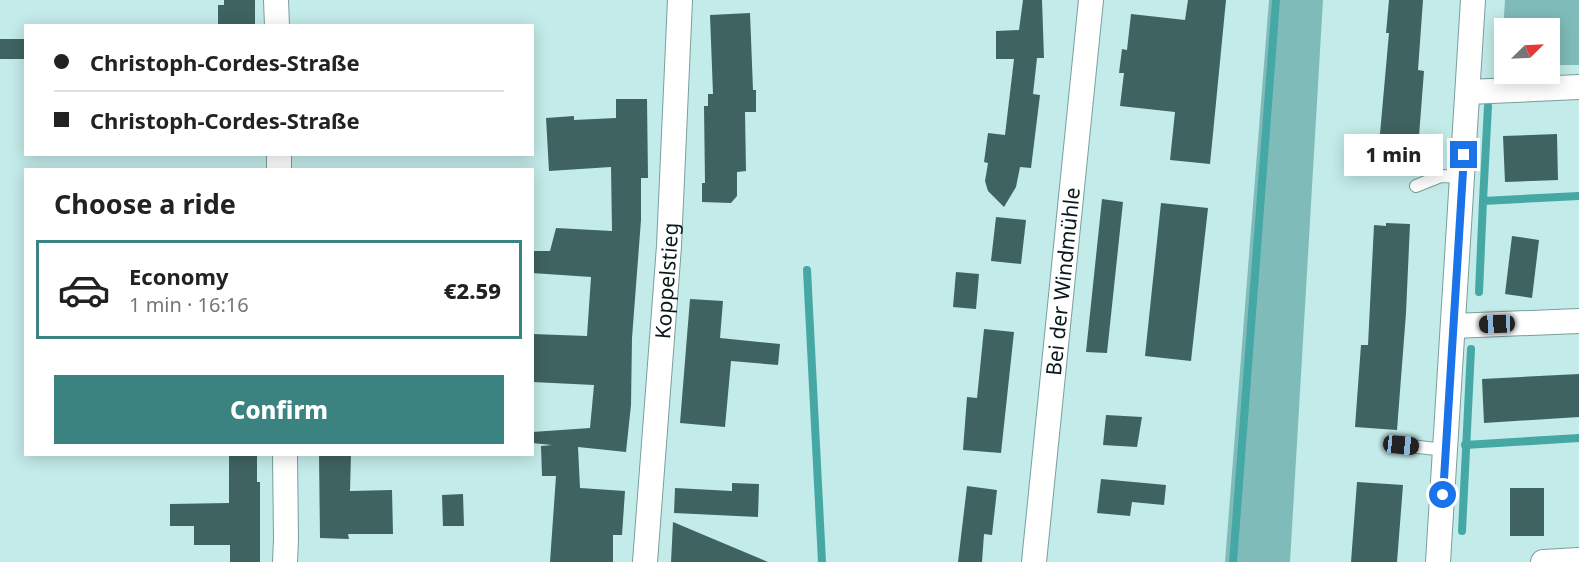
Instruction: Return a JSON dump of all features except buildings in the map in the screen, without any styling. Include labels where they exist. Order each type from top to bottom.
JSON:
[{"type":"street","points":[[276,0],[277,24]]},
{"type":"street","name":"Koppelstieg","points":[[645,562],[669,246],[680,0]]},
{"type":"street","name":"Bei der Windmühle","points":[[1034,562],[1090,0]]},
{"type":"street","points":[[1438,562],[1473,0]]},
{"type":"street","points":[[1468,92],[1579,87]]},
{"type":"street","points":[[1453,326],[1579,321]]},
{"type":"street","points":[[285,456],[285,562]]},
{"type":"street","points":[[1543,562],[1579,560]]},
{"type":"lane","points":[[1416,186],[1442,176],[1463,177]]},
{"type":"lane","points":[[1401,445],[1445,450]]},
{"type":"shaded area","points":[[1269,0],[1323,0],[1290,562],[1225,562]]},
{"type":"shaded area","points":[[1505,0],[1579,0],[1579,65],[1560,65],[1560,18],[1504,18]]},
{"type":"waterway","points":[[1233,562],[1276,0]]},
{"type":"waterway","points":[[1488,106],[1483,201],[1579,196]]},
{"type":"waterway","points":[[1479,292],[1483,201]]},
{"type":"waterway","points":[[807,270],[822,562]]},
{"type":"waterway","points":[[1462,531],[1471,349]]},
{"type":"waterway","points":[[1465,445],[1579,438]]},
{"type":"route","points":[[1443,495],[1464,155]]}]
